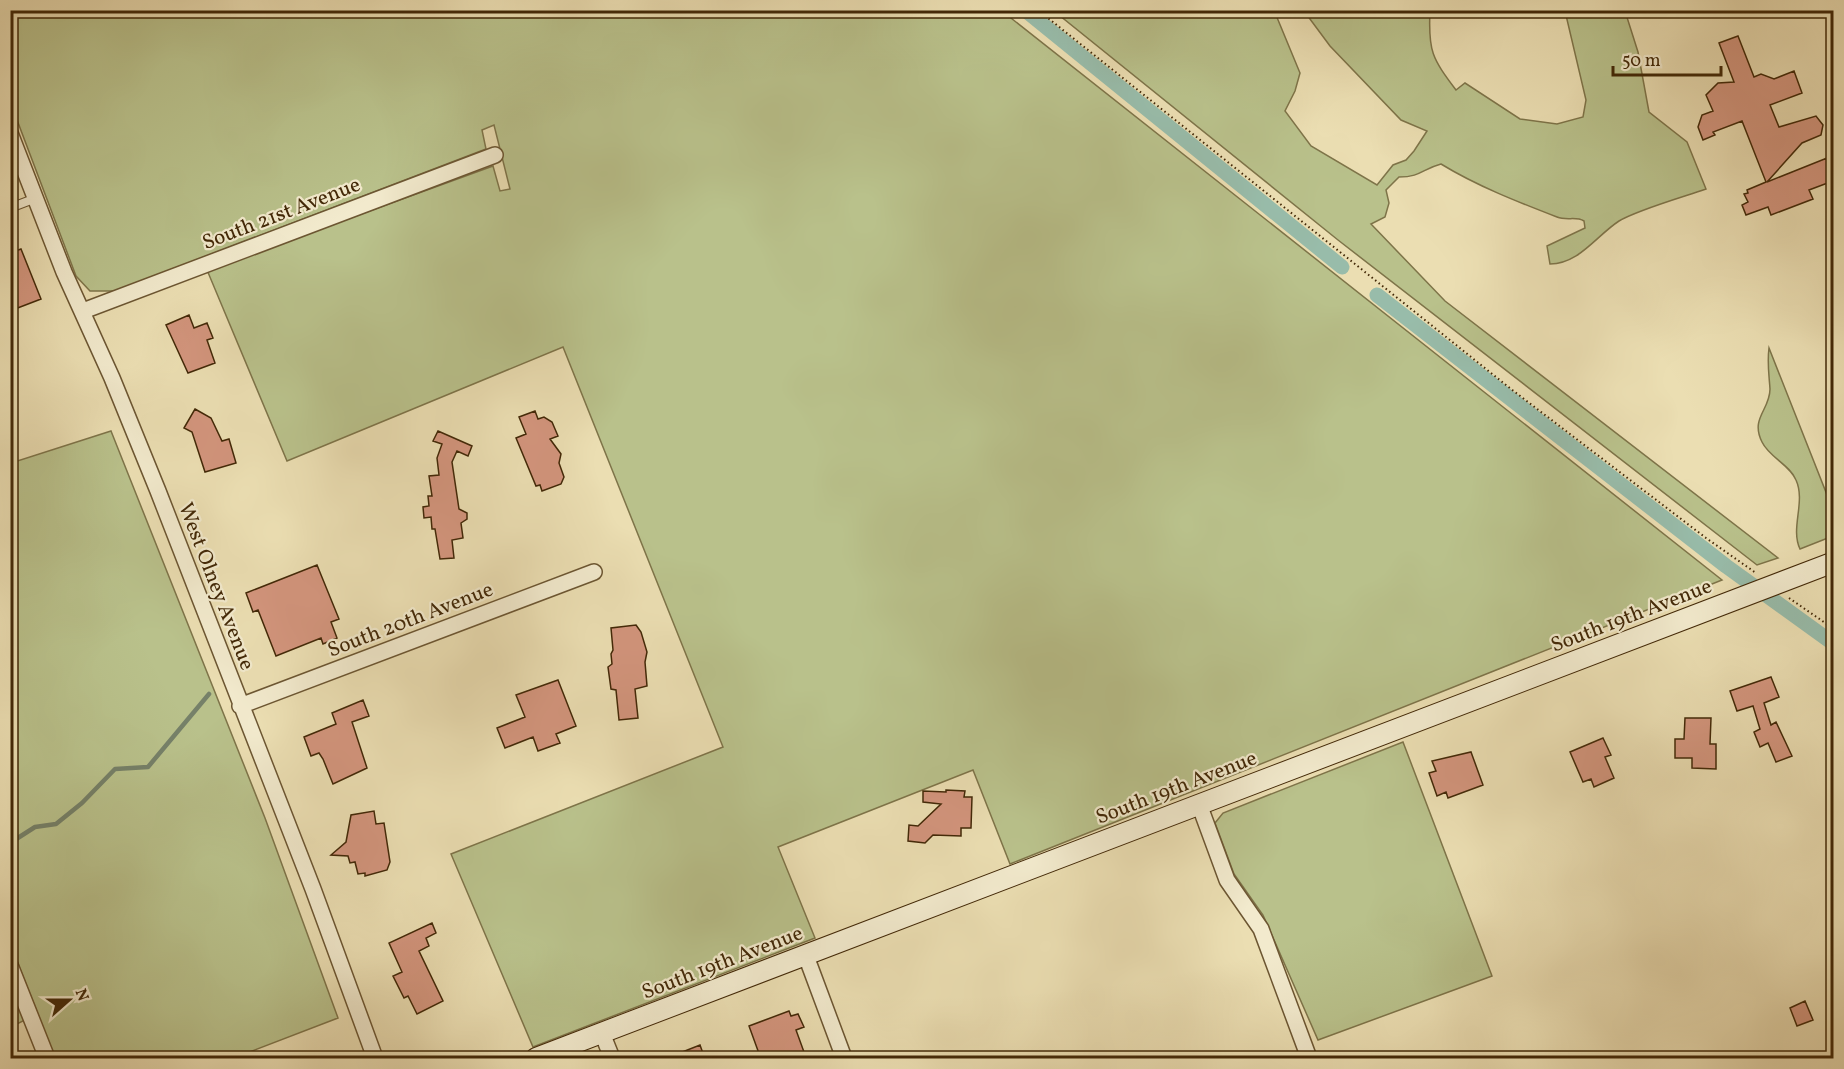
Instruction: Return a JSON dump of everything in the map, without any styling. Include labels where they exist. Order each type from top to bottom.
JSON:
[{"type":"street","name":"West Olney Avenue","points":[[10,133],[64,272],[128,416],[313,889],[375,1059]]},
{"type":"street","name":"South 21st Avenue","points":[[83,311],[495,155]]},
{"type":"street","name":"South 19th Avenue","points":[[536,1059],[1199,804],[1734,602],[1833,562]]},
{"type":"street","name":"South 20th Avenue","points":[[240,706],[594,572]]},
{"type":"street","points":[[1199,804],[1227,880],[1261,929],[1309,1059]]},
{"type":"street","points":[[806,956],[844,1059]]},
{"type":"street","points":[[10,965],[47,1059]]},
{"type":"street","points":[[602,1033],[612,1059]]},
{"type":"lane","points":[[10,208],[36,198]]},
{"type":"path","points":[[1038,10],[1511,389],[1706,538],[1833,629]]},
{"type":"green space","points":[[11,11],[1002,11],[1722,580],[1010,864],[973,770],[778,847],[815,938],[533,1047],[451,854],[723,747],[563,347],[287,461],[207,270],[493,166],[500,191],[510,189],[494,125],[482,130],[486,149],[115,291],[90,291],[76,276],[11,104]]},
{"type":"green space","points":[[1054,11],[1278,11],[1276,15],[1300,73],[1295,91],[1285,111],[1311,146],[1377,185],[1393,165],[1406,160],[1427,131],[1401,120],[1330,46],[1304,11],[1430,11],[1433,54],[1456,90],[1465,83],[1520,119],[1557,124],[1583,117],[1586,100],[1565,11],[1625,11],[1638,52],[1649,112],[1687,142],[1706,189],[1648,208],[1619,221],[1579,254],[1560,263],[1550,264],[1547,246],[1585,228],[1584,221],[1561,218],[1527,205],[1441,164],[1417,174],[1399,177],[1386,190],[1389,203],[1385,217],[1371,224],[1445,301],[1778,558],[1757,565],[1338,240]]},
{"type":"green space","points":[[1769,348],[1833,510],[1833,536],[1800,549],[1797,541],[1799,488],[1789,470],[1765,447],[1759,434],[1759,420],[1767,403],[1770,389]]},
{"type":"green space","points":[[111,431],[265,818],[338,1018],[234,1058],[55,1058],[11,946],[11,463]]},
{"type":"green space","points":[[1403,742],[1492,976],[1318,1040],[1263,915],[1234,874],[1215,823],[1223,813]]},
{"type":"green space","points":[[10,983],[25,1020],[11,1027],[10,1027]]},
{"type":"building","points":[[1738,36],[1754,77],[1761,74],[1774,79],[1794,71],[1802,93],[1770,105],[1779,127],[1816,116],[1823,125],[1821,135],[1802,143],[1767,182],[1827,158],[1833,173],[1833,181],[1809,190],[1813,199],[1771,215],[1768,207],[1746,215],[1742,205],[1748,202],[1744,194],[1748,193],[1747,190],[1766,182],[1742,121],[1713,132],[1715,135],[1703,140],[1698,127],[1702,115],[1713,111],[1706,95],[1718,83],[1734,82],[1719,43]]},
{"type":"building","points":[[21,249],[41,299],[15,309],[10,297],[10,253]]},
{"type":"building","points":[[189,315],[194,328],[207,323],[213,338],[207,340],[215,363],[188,373],[166,325]]},
{"type":"building","points":[[195,409],[211,418],[222,441],[229,439],[236,463],[205,472],[192,432],[184,428]]},
{"type":"building","points":[[535,411],[538,419],[544,417],[552,422],[558,436],[550,439],[561,454],[559,463],[564,477],[561,484],[542,491],[540,485],[536,486],[516,438],[526,434],[519,417]]},
{"type":"building","points":[[438,431],[472,446],[468,456],[457,451],[452,462],[459,509],[467,513],[467,519],[461,523],[463,538],[452,540],[454,558],[440,559],[435,529],[432,529],[431,517],[424,518],[423,507],[429,506],[428,496],[432,496],[429,476],[439,475],[437,458],[442,444],[433,441]]},
{"type":"building","points":[[317,565],[339,619],[331,622],[337,638],[323,644],[321,638],[276,656],[258,610],[253,612],[246,593]]},
{"type":"building","points":[[636,625],[641,632],[647,652],[645,662],[647,686],[635,689],[638,718],[619,720],[616,690],[611,689],[608,667],[612,664],[611,628]]},
{"type":"building","points":[[1771,677],[1779,697],[1764,703],[1771,725],[1776,722],[1792,756],[1776,762],[1768,743],[1760,747],[1754,732],[1760,729],[1753,706],[1737,711],[1730,691]]},
{"type":"building","points":[[558,680],[576,726],[556,734],[560,743],[538,751],[533,737],[505,748],[497,728],[525,717],[516,695]]},
{"type":"building","points":[[363,700],[369,716],[352,722],[367,768],[333,784],[323,759],[319,753],[311,756],[304,737],[336,724],[332,713]]},
{"type":"building","points":[[1685,718],[1711,718],[1710,744],[1716,744],[1716,769],[1692,768],[1692,758],[1675,758],[1675,739],[1684,739]]},
{"type":"building","points":[[1603,738],[1611,755],[1605,757],[1614,778],[1594,787],[1591,779],[1583,782],[1570,752]]},
{"type":"building","points":[[1471,752],[1483,785],[1448,798],[1446,792],[1437,796],[1429,773],[1436,771],[1432,761]]},
{"type":"building","points":[[946,790],[965,791],[964,797],[972,797],[971,828],[961,828],[961,836],[933,835],[925,843],[908,841],[909,825],[918,826],[941,804],[923,802],[923,791],[946,792]]},
{"type":"building","points":[[374,811],[376,824],[384,823],[390,862],[387,870],[365,876],[365,873],[358,874],[355,862],[350,863],[348,856],[331,855],[346,842],[351,815]]},
{"type":"building","points":[[432,923],[436,933],[426,938],[429,946],[419,951],[443,1001],[417,1014],[408,996],[404,998],[393,976],[402,972],[389,943]]},
{"type":"building","points":[[1805,1001],[1813,1020],[1797,1026],[1790,1008]]},
{"type":"building","points":[[789,1011],[791,1016],[798,1014],[804,1027],[796,1030],[804,1052],[789,1059],[761,1059],[749,1026]]},
{"type":"building","points":[[700,1045],[705,1059],[667,1059],[667,1058]]},
{"type":"waterway","points":[[1025,10],[1342,267]]},
{"type":"waterway","points":[[1377,295],[1726,566],[1834,644]]},
{"type":"waterway","points":[[10,843],[35,827],[56,824],[82,803],[115,769],[148,767],[209,694]]}]
